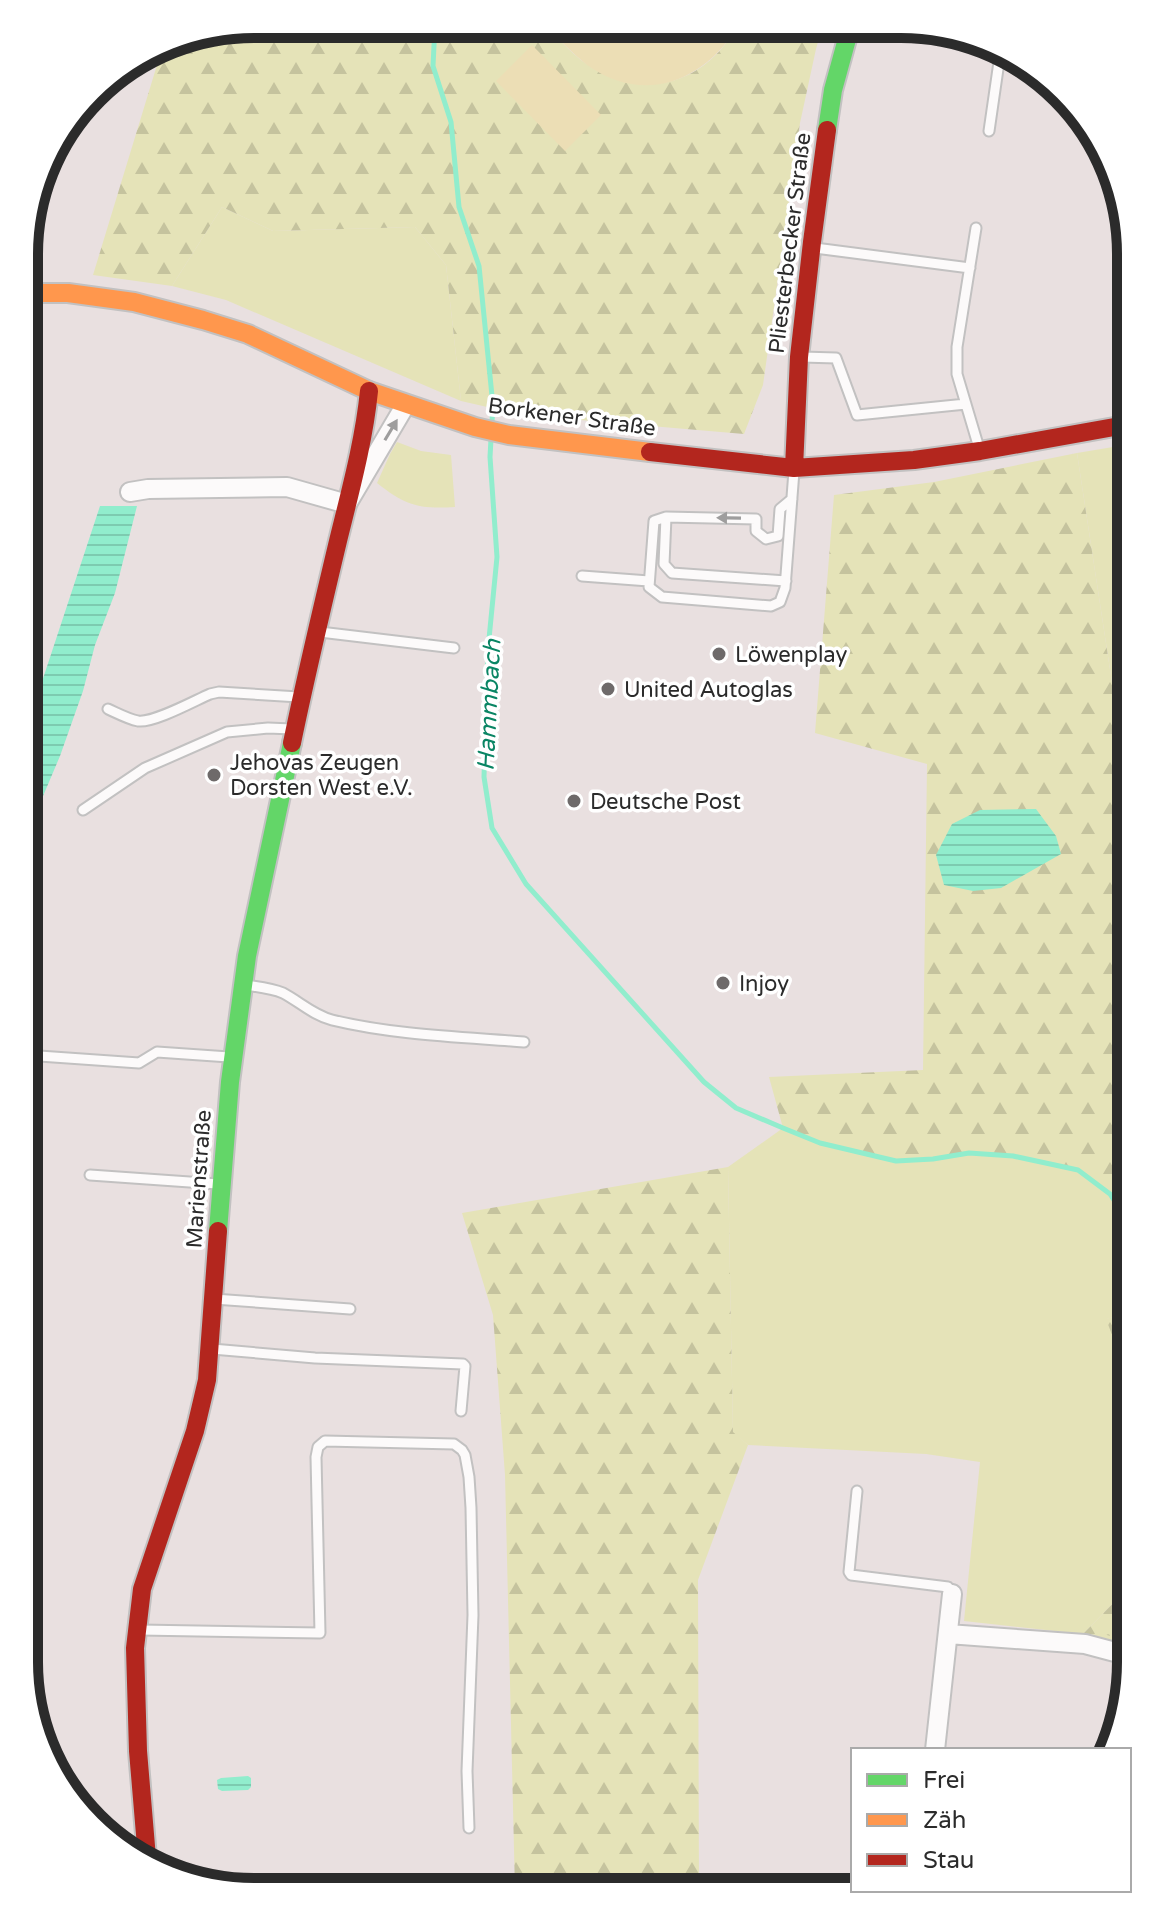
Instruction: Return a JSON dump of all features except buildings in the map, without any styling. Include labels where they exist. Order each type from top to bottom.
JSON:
[{"type":"main road","name":"Pliesterbecker Straße","points":[[794,468],[799,357],[812,247],[833,90],[847,38]]},
{"type":"main road","name":"Borkener Straße","points":[[38,293],[68,293],[134,302],[203,320],[248,334],[369,391],[475,427],[509,435],[794,468],[914,460],[1117,427]]},
{"type":"main road","name":"Marienstraße","points":[[146,1849],[138,1751],[135,1648],[142,1589],[195,1431],[207,1380],[233,1058],[247,956],[369,391]]},
{"type":"street","name":"Marienstraße","points":[[347,504],[406,404]]},
{"type":"street","points":[[130,492],[148,489],[287,487],[347,504]]},
{"type":"street","points":[[935,1748],[952,1594]]},
{"type":"street","points":[[948,1634],[1085,1644],[1117,1653]]},
{"type":"lane","points":[[989,131],[999,62]]},
{"type":"lane","points":[[976,228],[957,347],[957,374],[980,451]]},
{"type":"lane","points":[[812,247],[970,268]]},
{"type":"lane","points":[[799,357],[836,358],[857,415],[966,404]]},
{"type":"lane","points":[[792,499],[780,509],[778,536],[766,539],[756,531],[756,519],[666,517],[654,521],[649,587],[662,597],[771,606],[780,602],[786,581],[792,499],[794,468]]},
{"type":"lane","points":[[666,517],[664,564],[672,573],[786,581]]},
{"type":"lane","points":[[582,576],[649,581]]},
{"type":"lane","points":[[317,631],[454,648]]},
{"type":"lane","points":[[108,709],[143,721],[219,692],[302,697]]},
{"type":"lane","points":[[83,810],[145,768],[227,732],[295,729]]},
{"type":"lane","points":[[243,985],[274,990],[320,1016],[341,1022],[401,1031],[524,1042]]},
{"type":"lane","points":[[38,1056],[139,1063],[157,1052],[233,1058]]},
{"type":"lane","points":[[90,1175],[222,1184]]},
{"type":"lane","points":[[212,1299],[350,1309]]},
{"type":"lane","points":[[209,1348],[315,1358],[463,1364],[461,1411]]},
{"type":"lane","points":[[137,1630],[320,1633],[318,1447],[325,1441],[454,1444],[465,1455],[471,1508],[473,1615],[467,1771],[469,1828]]},
{"type":"lane","points":[[857,1491],[851,1575],[948,1587],[952,1594]]},
{"type":"green space","points":[[254,38],[558,38],[586,64],[614,78],[655,84],[692,73],[709,61],[729,38],[819,38],[800,123],[763,385],[744,434],[522,415],[461,401],[446,265],[415,227],[273,231],[222,207],[172,286],[93,275],[159,60],[184,49]]},
{"type":"green space","points":[[222,207],[273,231],[415,227],[446,265],[461,401],[226,300],[172,286]]},
{"type":"green space","points":[[397,442],[421,451],[451,455],[455,507],[413,504],[396,497],[377,483]]},
{"type":"green space","points":[[1117,446],[1117,715],[1077,453]]},
{"type":"green space","points":[[1077,453],[1117,715],[1117,1205],[1110,1194],[1078,1170],[1013,1156],[970,1153],[896,1161],[820,1143],[783,1128],[769,1077],[923,1070],[927,764],[815,733],[834,495],[934,482]]},
{"type":"green space","points":[[783,1128],[820,1143],[933,1159],[969,1153],[1013,1156],[1078,1170],[1110,1194],[1117,1205],[1117,1316],[1107,1319],[1117,1346],[1117,1599],[1083,1634],[964,1621],[980,1462],[926,1454],[748,1445],[733,1433],[728,1167]]},
{"type":"green space","points":[[728,1167],[733,1432],[748,1445],[698,1580],[699,1878],[515,1878],[505,1475],[493,1315],[462,1213]]},
{"type":"green space","points":[[1117,1315],[1117,1348],[1106,1319]]},
{"type":"green space","points":[[1117,1599],[1117,1643],[1083,1634]]},
{"type":"green space","points":[[1117,1619],[1117,1638],[1103,1634]]},
{"type":"shaded area","points":[[558,38],[729,38],[708,62],[690,74],[671,82],[650,85],[629,84],[608,77]]},
{"type":"shaded area","points":[[532,45],[601,115],[565,151],[496,81]]},
{"type":"shaded area","points":[[100,506],[137,506],[115,593],[95,645],[83,691],[38,808],[38,694]]},
{"type":"shaded area","points":[[1036,809],[1056,836],[1061,854],[1001,888],[973,891],[944,885],[936,855],[952,824],[980,810]]},
{"type":"shaded area","points":[[248,1776],[251,1787],[248,1790],[218,1789],[217,1780],[221,1778]]},
{"type":"waterway","name":"Hammbach","points":[[434,38],[433,66],[451,122],[459,207],[479,266],[492,421]]},
{"type":"waterway","name":"Hammbach","points":[[491,439],[497,557],[488,649],[484,777],[492,828],[526,884],[704,1082],[736,1108],[820,1143],[896,1161],[969,1153],[1013,1156],[1078,1170],[1110,1194],[1117,1205]]},
{"type":"traffic: fast","points":[[827,130],[833,90],[847,38]]},
{"type":"traffic: fast","points":[[218,1231],[230,1082],[247,956],[292,743]]},
{"type":"traffic: slow","points":[[38,293],[68,293],[134,302],[203,320],[248,334],[369,391],[475,427],[509,435],[650,452]]},
{"type":"traffic: jam","points":[[794,468],[799,357],[827,130]]},
{"type":"traffic: jam","points":[[292,743],[356,466],[369,391]]},
{"type":"traffic: jam","points":[[650,452],[794,468],[914,460],[1117,427]]},
{"type":"traffic: jam","points":[[146,1849],[138,1751],[135,1648],[142,1589],[195,1431],[207,1380],[218,1231]]},
{"type":"place","name":"Löwenplay","points":[[719,654]]},
{"type":"place","name":"United Autoglas","points":[[608,689]]},
{"type":"place","name":"Jehovas Zeugen Dorsten West e.V.","points":[[214,775]]},
{"type":"place","name":"Deutsche Post","points":[[574,801]]},
{"type":"place","name":"Injoy","points":[[723,983]]}]
